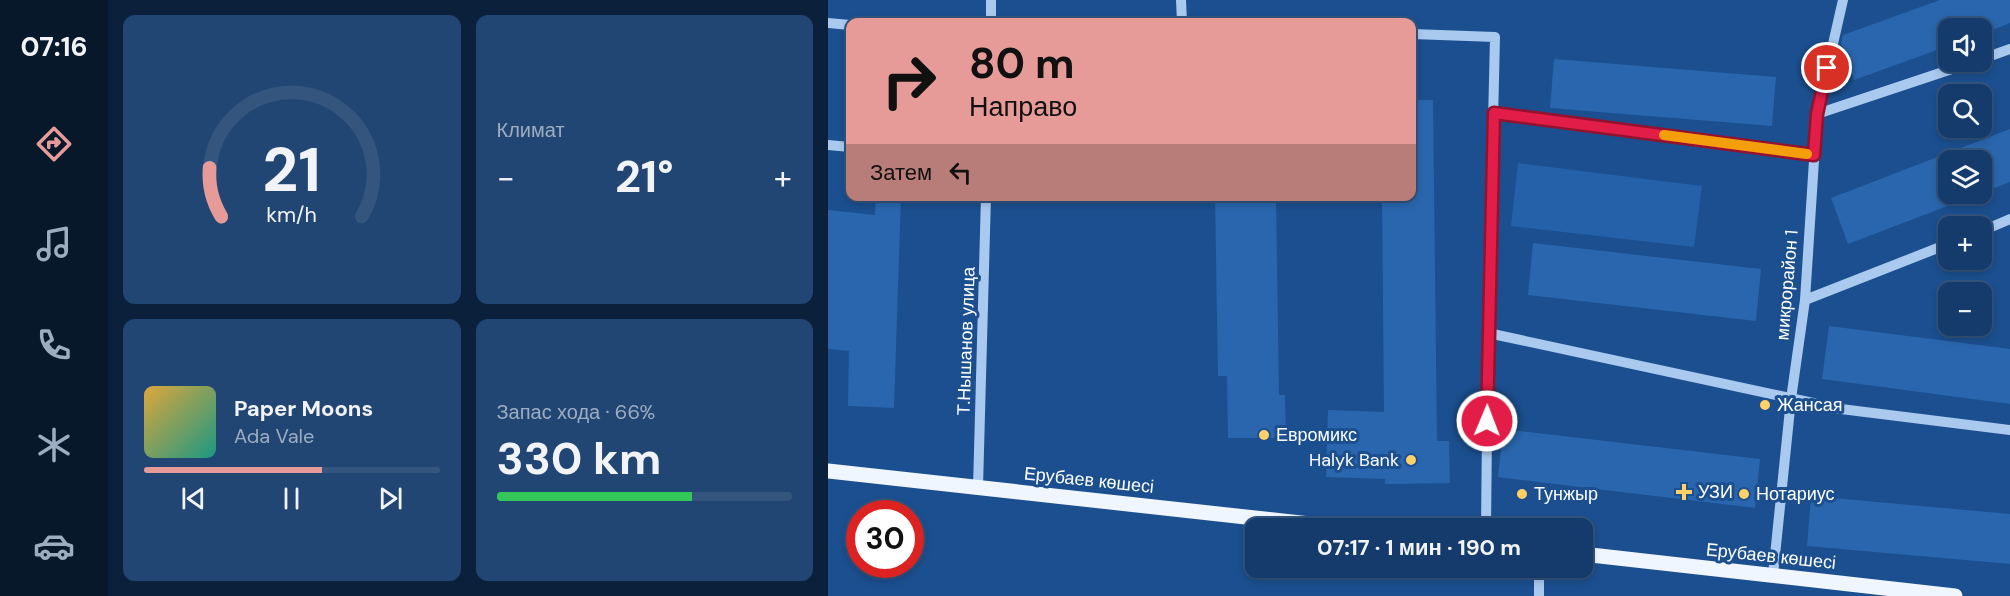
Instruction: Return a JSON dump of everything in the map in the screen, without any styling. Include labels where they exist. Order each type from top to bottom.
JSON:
[{"type":"main road","name":"Ерубаев көшесі","points":[[828,471],[1256,518]]},
{"type":"main road","name":"Ерубаев көшесі","points":[[1593,555],[1955,596]]},
{"type":"street","points":[[991,0],[991,18]]},
{"type":"street","points":[[1181,0],[1182,18]]},
{"type":"street","name":"микрорайон 1","points":[[1773,575],[1791,399],[1804,300],[1817,114],[1843,0]]},
{"type":"street","points":[[828,22],[846,24]]},
{"type":"street","points":[[1416,34],[1495,37],[1485,518]]},
{"type":"street","points":[[1992,55],[2010,49]]},
{"type":"street","points":[[1817,114],[1943,72]]},
{"type":"street","points":[[1494,113],[1814,155]]},
{"type":"street","points":[[828,145],[846,147]]},
{"type":"street","name":"Т.Нышанов улица","points":[[978,487],[987,201]]},
{"type":"street","points":[[1992,227],[2010,219]]},
{"type":"street","points":[[1804,300],[1938,248]]},
{"type":"street","points":[[1488,333],[1841,409],[2010,430]]},
{"type":"street","points":[[1539,578],[1539,596]]},
{"type":"shaded area","points":[[1518,163],[1702,186],[1694,247],[1511,226]]},
{"type":"building","points":[[1940,0],[2010,0],[2010,23],[1992,30],[1992,18],[1938,18],[1938,50],[1854,80],[1841,43],[1843,35]]},
{"type":"building","points":[[1554,59],[1776,77],[1772,126],[1550,108]]},
{"type":"building","points":[[1416,100],[1433,100],[1437,441],[1449,441],[1450,483],[1385,484],[1385,479],[1326,477],[1328,410],[1384,412],[1382,201],[1416,201]]},
{"type":"building","points":[[2010,129],[2010,182],[1992,189],[1992,150],[1956,150],[1992,138],[1992,136]]},
{"type":"building","points":[[1938,157],[1938,204],[1953,204],[1848,244],[1831,198]]},
{"type":"building","points":[[876,201],[901,201],[894,408],[848,406],[849,351],[828,349],[828,210],[875,215]]},
{"type":"building","points":[[1215,201],[1276,201],[1279,395],[1285,395],[1286,438],[1228,438],[1227,376],[1218,376]]},
{"type":"building","points":[[1533,243],[1761,269],[1756,321],[1528,295]]},
{"type":"building","points":[[1829,326],[2010,349],[2010,404],[1822,379]]},
{"type":"building","points":[[1503,429],[1760,459],[1755,508],[1498,477]]},
{"type":"building","points":[[1811,496],[2010,514],[2010,564],[1807,546]]},
{"type":"slow traffic","points":[[1664,135],[1807,154]]},
{"type":"place","name":"Жансая","points":[[1765,405]]},
{"type":"place","name":"Евромикс","points":[[1264,435]]},
{"type":"place","name":"Halyk Bank","points":[[1411,460]]},
{"type":"place","name":"УЗИ","points":[[1684,492]]},
{"type":"place","name":"Тунжыр","points":[[1522,494]]},
{"type":"place","name":"Нотариус","points":[[1744,494]]},
{"type":"route","points":[[1487,421],[1494,113],[1814,155],[1817,114],[1827,68]]}]
